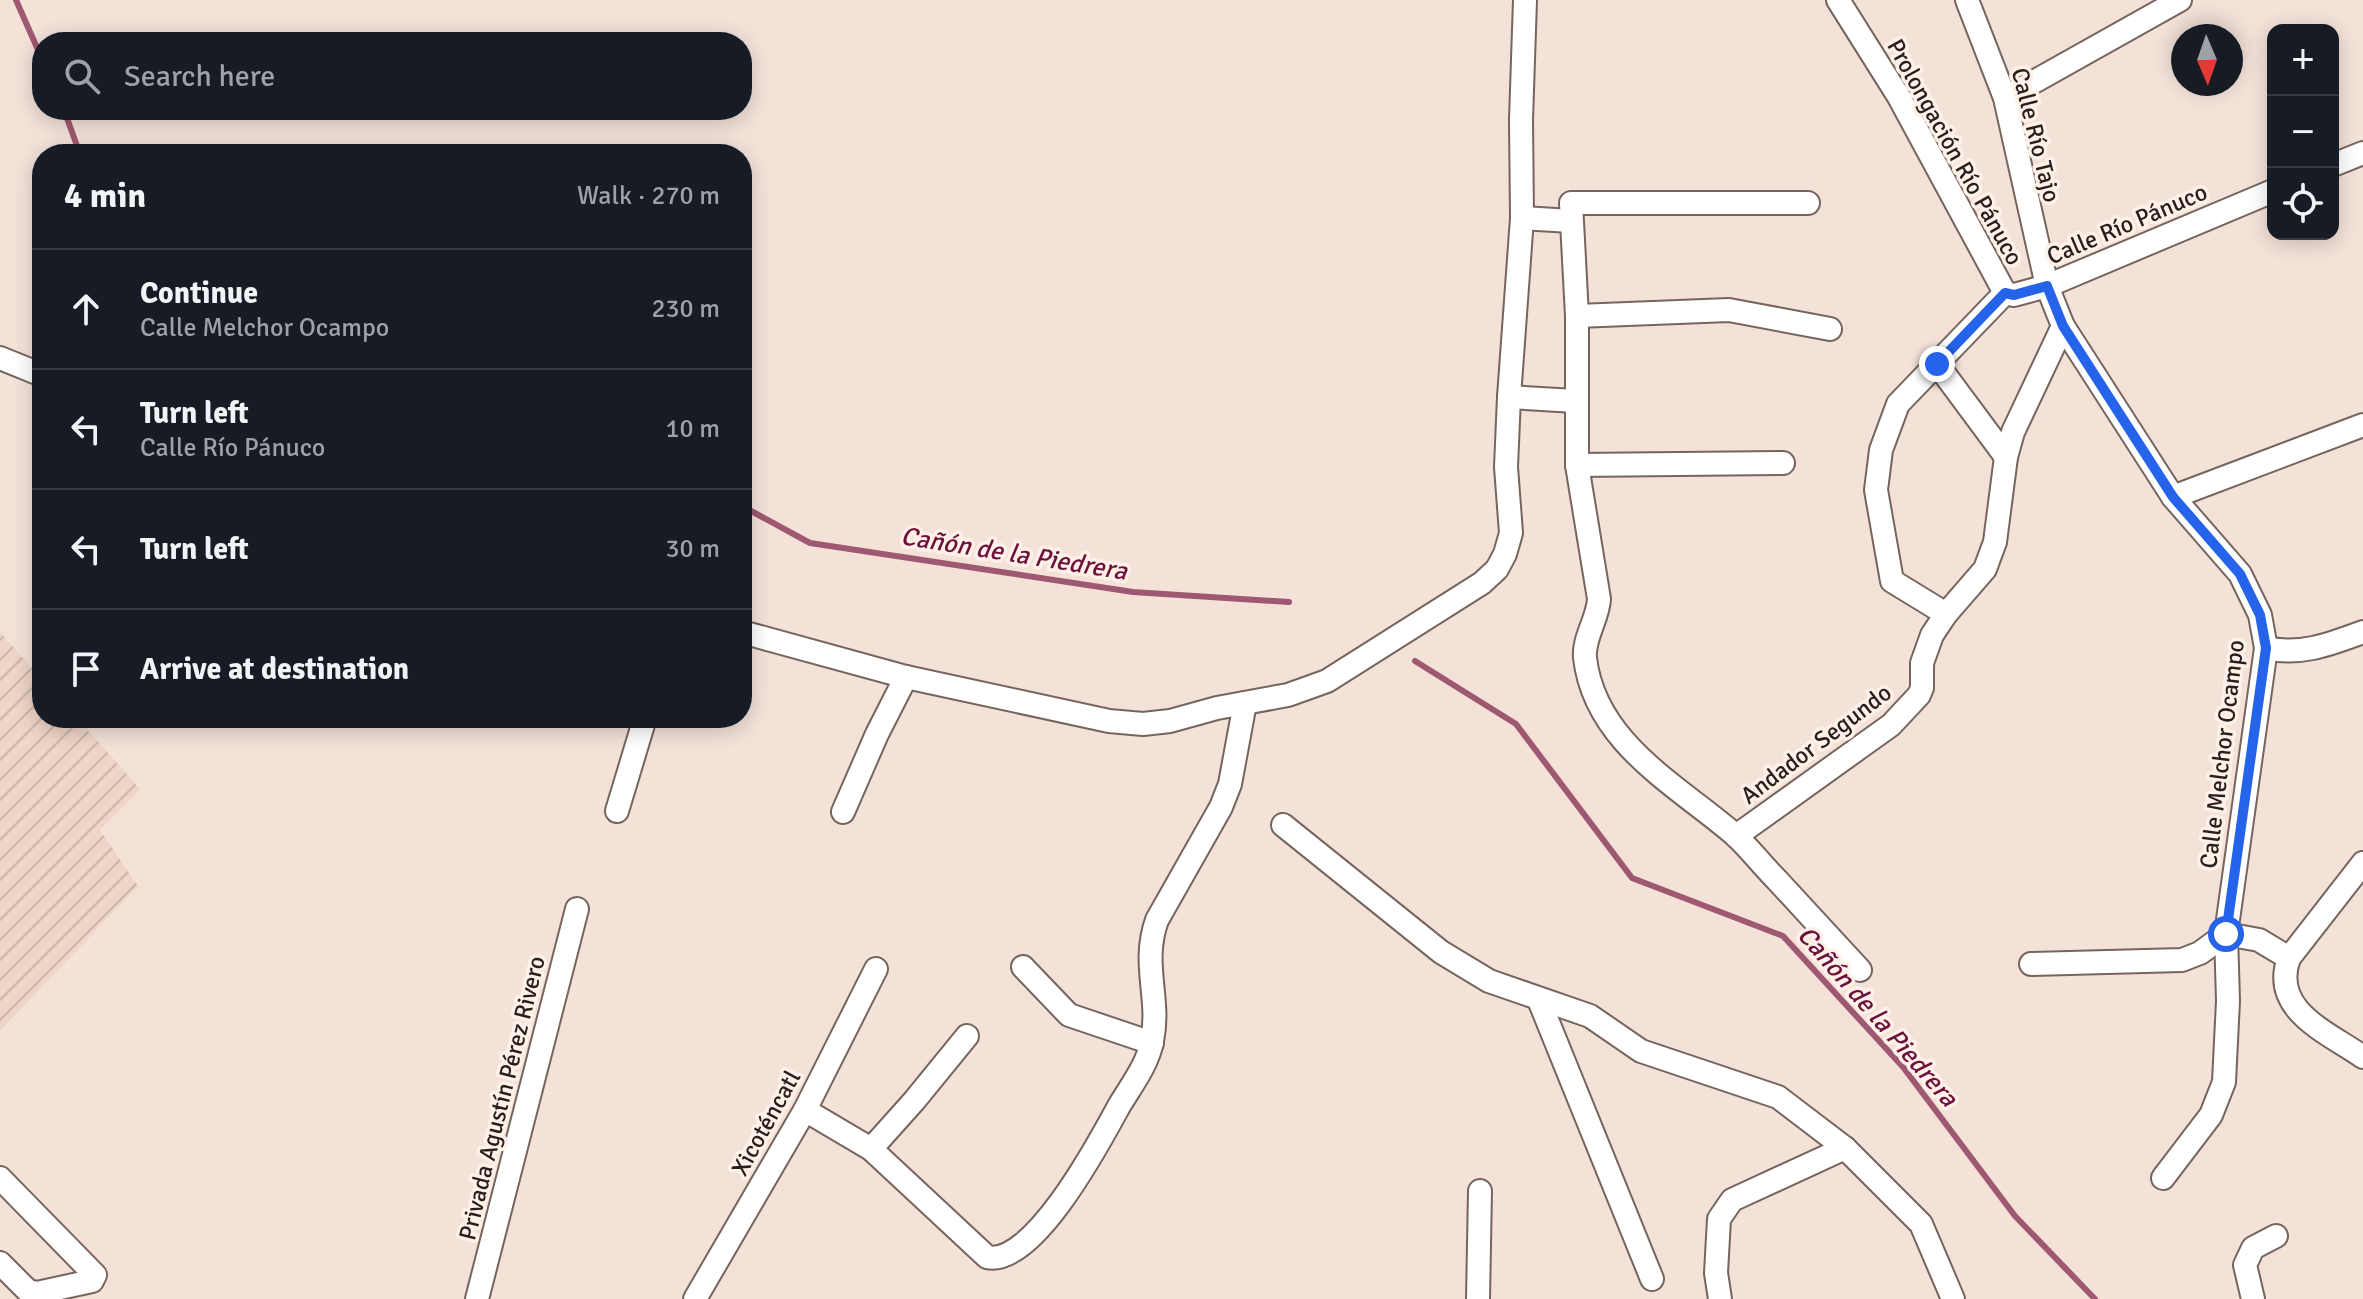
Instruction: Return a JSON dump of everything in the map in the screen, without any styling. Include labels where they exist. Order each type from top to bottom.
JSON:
[{"type":"street","points":[[752,635],[906,677],[1109,721],[1143,724],[1288,695],[1327,681],[1482,583],[1497,569],[1511,533],[1506,467],[1522,218],[1521,88],[1525,0]]},
{"type":"street","name":"Prolongación Río Pánuco","points":[[1838,0],[1899,97],[2003,291]]},
{"type":"street","name":"Calle Río Tajo","points":[[1967,0],[2005,98],[2047,286]]},
{"type":"street","points":[[2005,98],[2180,0]]},
{"type":"street","points":[[2339,163],[2363,153]]},
{"type":"street","name":"Calle Río Pánuco","points":[[2003,291],[2014,295],[2047,286],[2267,194]]},
{"type":"street","points":[[1808,203],[1571,203],[1577,316],[1577,465],[1599,599],[1598,614],[1586,642],[1585,657],[1607,720],[1624,741],[1673,788],[1736,836],[1860,970]]},
{"type":"street","points":[[1522,218],[1571,221]]},
{"type":"street","name":"Calle Melchor Ocampo","points":[[2047,286],[2063,326],[2173,497],[2240,574],[2260,615],[2266,648],[2226,934],[2228,1001],[2224,1082],[2211,1115],[2163,1178]]},
{"type":"street","points":[[2003,291],[1898,404],[1881,450],[1876,490],[1892,581],[1946,614],[1985,569],[1995,542],[2006,457],[2013,432],[2063,326]]},
{"type":"street","points":[[1577,316],[1729,310],[1830,329]]},
{"type":"street","points":[[0,358],[32,371]]},
{"type":"street","points":[[1937,364],[2006,457]]},
{"type":"street","points":[[1509,397],[1575,401]]},
{"type":"street","points":[[2173,497],[2363,425]]},
{"type":"street","points":[[1577,465],[1783,463]]},
{"type":"street","name":"Andador Segundo","points":[[1736,836],[1891,725],[1913,702],[1922,688],[1922,663],[1932,635],[1946,614]]},
{"type":"street","points":[[2266,648],[2291,651],[2322,648],[2363,632]]},
{"type":"street","points":[[843,812],[906,677]]},
{"type":"street","points":[[805,1110],[871,1149],[987,1257],[1003,1256],[1030,1236],[1059,1206],[1077,1181],[1147,1056],[1154,1031],[1149,953],[1151,935],[1221,807],[1230,784],[1245,703]]},
{"type":"street","points":[[617,811],[642,728]]},
{"type":"street","points":[[1283,825],[1441,952],[1489,981],[1590,1016],[1641,1051],[1778,1097],[1845,1148],[1921,1224],[1953,1299]]},
{"type":"street","points":[[2363,863],[2289,958],[2285,989],[2290,1002],[2300,1013],[2363,1057]]},
{"type":"street","name":"Privada Agustín Pérez Rivero","points":[[477,1299],[577,909]]},
{"type":"street","points":[[2031,964],[2182,960],[2200,953],[2226,934],[2259,940],[2289,958]]},
{"type":"street","points":[[1023,967],[1069,1015],[1152,1043]]},
{"type":"street","name":"Xicoténcatl","points":[[695,1299],[805,1110],[876,969]]},
{"type":"street","points":[[1539,1000],[1652,1279]]},
{"type":"street","points":[[871,1149],[967,1036]]},
{"type":"street","points":[[1720,1299],[1716,1273],[1719,1219],[1732,1200],[1845,1148]]},
{"type":"street","points":[[0,1178],[95,1275],[92,1281],[37,1293],[28,1291],[0,1263]]},
{"type":"street","points":[[1478,1299],[1480,1191]]},
{"type":"street","points":[[2253,1299],[2245,1265],[2253,1248],[2276,1236]]},
{"type":"shaded area","points":[[0,632],[32,668],[32,728],[86,728],[140,789],[100,830],[138,886],[0,1031]]},
{"type":"waterway","name":"Cañón de la Piedrera","points":[[16,0],[32,36]]},
{"type":"waterway","name":"Cañón de la Piedrera","points":[[68,120],[76,144]]},
{"type":"waterway","name":"Cañón de la Piedrera","points":[[752,511],[810,543],[1133,592],[1289,602]]},
{"type":"waterway","name":"Cañón de la Piedrera","points":[[1415,661],[1516,724],[1632,878],[1783,936],[1903,1067],[2015,1216],[2095,1299]]},
{"type":"route","points":[[1937,364],[2005,293],[2014,295],[2047,286],[2063,326],[2173,497],[2240,574],[2252,594],[2260,615],[2266,648],[2226,934]]}]
